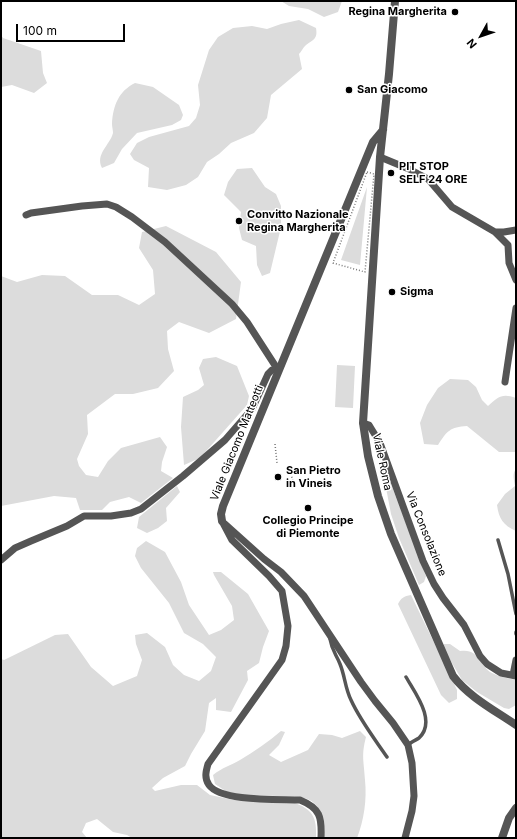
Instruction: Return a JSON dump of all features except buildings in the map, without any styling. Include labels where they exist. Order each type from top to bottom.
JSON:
[{"type":"street","name":"Viale Roma","points":[[395,1],[380,157],[363,423],[368,456],[378,496],[391,534],[452,676],[460,686],[516,724]]},
{"type":"street","name":"Viale Giacomo Matteotti","points":[[222,521],[221,514],[223,506],[278,370],[373,142],[383,129]]},
{"type":"street","points":[[380,157],[410,169],[428,179],[452,207],[495,232],[508,245],[509,263],[516,280]]},
{"type":"street","points":[[26,215],[82,206],[107,204],[116,207],[132,217],[164,242],[232,304],[247,322],[278,370]]},
{"type":"street","points":[[495,232],[516,230]]},
{"type":"street","points":[[505,382],[516,308]]},
{"type":"street","points":[[1,560],[15,548],[67,526],[84,516],[111,516],[141,510],[225,440],[252,409],[268,374],[272,370],[278,370]]},
{"type":"street","name":"Via Consolazione","points":[[363,423],[372,429],[380,442],[423,561],[434,584],[464,624],[480,656],[487,664],[501,673],[515,675]]},
{"type":"street","points":[[222,521],[294,584],[304,596],[375,701],[393,723],[408,745],[412,763],[414,796],[405,838]]},
{"type":"street","points":[[222,521],[232,540],[270,576],[282,592],[288,626],[284,654],[278,668],[208,764],[205,772],[206,778],[208,784],[213,789],[234,797],[300,800],[309,804],[317,811],[322,822],[321,838]]},
{"type":"street","points":[[515,675],[516,660]]},
{"type":"street","points":[[502,838],[509,818],[516,808]]},
{"type":"lane","points":[[498,540],[508,574],[516,614]]},
{"type":"lane","points":[[330,636],[332,649],[340,663],[344,676],[344,684],[351,700],[361,719],[387,757]]},
{"type":"lane","points":[[406,677],[425,712],[426,720],[420,737],[408,745]]},
{"type":"path","points":[[367,172],[374,174],[365,272],[333,263],[367,172]]},
{"type":"path","points":[[275,444],[277,463]]},
{"type":"path","points":[[290,471],[293,481]]},
{"type":"shaded area","points":[[281,1],[342,1],[338,12],[324,17],[308,9],[289,6]]},
{"type":"shaded area","points":[[299,20],[316,28],[316,37],[305,46],[299,54],[302,69],[271,95],[267,118],[254,133],[231,143],[207,162],[198,177],[186,185],[167,190],[148,187],[149,168],[134,160],[130,154],[137,143],[149,137],[189,126],[196,118],[200,105],[198,85],[209,50],[218,37],[233,28],[252,26],[267,29]]},
{"type":"shaded area","points":[[1,35],[3,38],[41,51],[43,73],[47,83],[34,93],[12,85],[1,87]]},
{"type":"shaded area","points":[[135,83],[153,87],[179,105],[183,115],[181,120],[172,125],[137,133],[122,149],[114,163],[102,168],[100,158],[113,133],[112,124],[115,105],[121,94],[129,86]]},
{"type":"shaded area","points":[[252,168],[265,187],[276,194],[281,206],[281,227],[270,273],[262,276],[257,265],[256,246],[242,240],[239,228],[241,212],[224,195],[228,182],[237,169]]},
{"type":"shaded area","points":[[367,187],[360,265],[341,260]]},
{"type":"shaded area","points":[[166,226],[216,252],[241,282],[236,319],[209,333],[179,322],[167,331],[168,349],[174,371],[158,388],[133,394],[115,394],[87,415],[88,434],[77,459],[79,466],[86,475],[98,477],[108,461],[121,448],[160,437],[167,447],[162,462],[161,471],[173,478],[141,503],[129,497],[110,502],[102,510],[80,510],[76,498],[54,496],[1,506],[1,276],[17,282],[42,275],[65,276],[92,295],[118,295],[139,305],[155,294],[153,270],[139,248],[142,232]]},
{"type":"shaded area","points":[[216,357],[237,366],[249,396],[247,405],[200,458],[184,465],[181,427],[183,397],[198,390],[204,385],[199,368],[203,359]]},
{"type":"shaded area","points":[[337,365],[355,366],[353,408],[335,407]]},
{"type":"shaded area","points":[[450,379],[468,380],[476,387],[482,400],[488,406],[500,397],[507,396],[516,398],[516,452],[499,452],[467,426],[453,429],[444,436],[438,445],[424,444],[420,423],[427,405],[438,388]]},
{"type":"shaded area","points":[[382,462],[426,576],[424,582],[419,585],[399,538],[391,514],[379,465]]},
{"type":"shaded area","points":[[516,469],[516,531],[502,521],[497,505],[505,494],[515,486],[514,475]]},
{"type":"shaded area","points":[[177,486],[180,492],[166,508],[167,521],[158,528],[147,533],[137,528],[139,517]]},
{"type":"shaded area","points":[[146,541],[165,552],[181,582],[189,605],[209,635],[221,630],[234,620],[232,606],[213,572],[221,572],[248,594],[269,631],[259,663],[247,671],[248,680],[231,712],[216,710],[216,698],[209,703],[205,731],[185,766],[163,778],[152,788],[155,791],[181,785],[197,785],[210,795],[234,800],[292,802],[305,808],[312,815],[316,824],[316,838],[132,838],[127,835],[113,832],[97,819],[86,823],[82,832],[87,838],[1,838],[1,659],[4,660],[55,635],[68,634],[91,667],[113,686],[137,676],[142,660],[136,644],[135,635],[147,633],[165,647],[173,665],[184,675],[199,681],[211,671],[216,657],[203,644],[184,633],[169,603],[141,568],[135,556],[137,548]]},
{"type":"shaded area","points":[[411,595],[457,690],[457,699],[449,703],[441,695],[398,604],[400,600]]},
{"type":"shaded area","points":[[444,644],[450,644],[460,651],[471,652],[478,658],[487,670],[492,673],[516,680],[516,705],[509,709],[504,708],[477,692],[462,680],[443,648]]},
{"type":"shaded area","points":[[281,731],[285,732],[279,745],[269,755],[281,762],[308,750],[319,734],[332,735],[342,738],[360,731],[366,737],[363,754],[366,787],[365,802],[363,817],[357,838],[323,838],[323,824],[320,812],[313,802],[307,799],[300,797],[230,794],[215,784],[213,775],[251,753]]},
{"type":"place","name":"Regina Margherita","points":[[455,12]]},
{"type":"place","name":"San Giacomo","points":[[349,90]]},
{"type":"place","name":"PIT STOP SELF 24 ORE","points":[[391,173]]},
{"type":"place","name":"Convitto Nazionale Regina Margherita","points":[[239,221]]},
{"type":"place","name":"Sigma","points":[[392,292]]},
{"type":"place","name":"San Pietro in Vineis","points":[[278,477]]},
{"type":"place","name":"Collegio Principe di Piemonte","points":[[308,508]]}]
